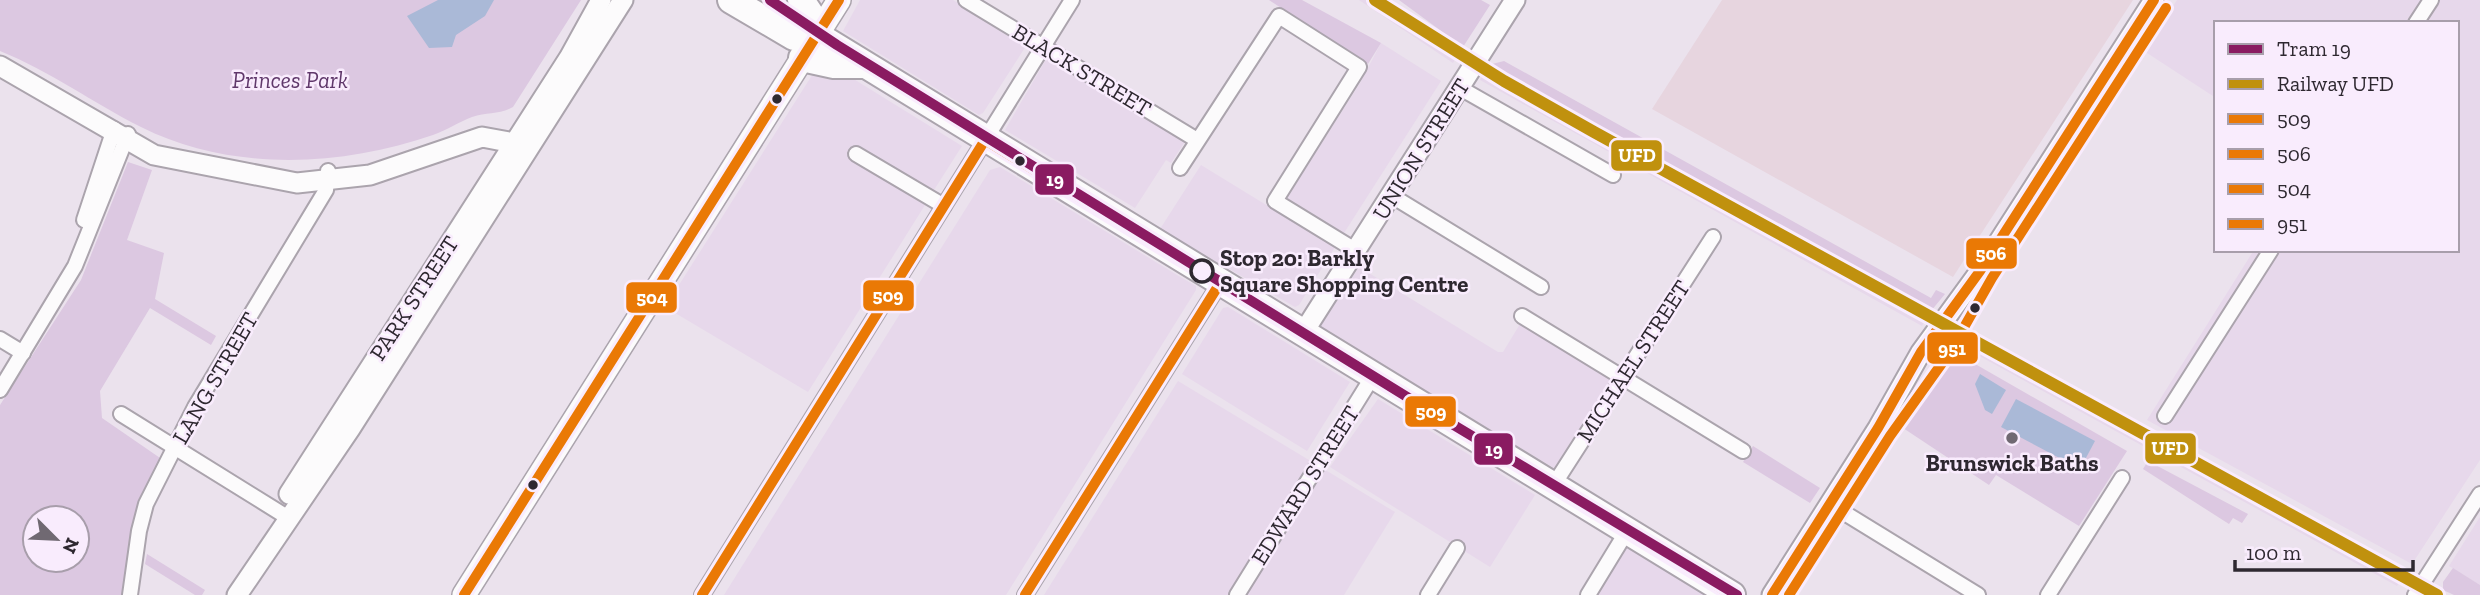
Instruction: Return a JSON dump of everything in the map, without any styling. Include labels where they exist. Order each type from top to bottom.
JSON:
[{"type":"highway","points":[[731,0],[794,37],[817,35],[1732,595]]},
{"type":"highway","points":[[801,0],[811,15],[817,35]]},
{"type":"highway","points":[[802,58],[834,65],[864,65]]},
{"type":"main road","points":[[464,595],[839,0]]},
{"type":"street","name":"PARK STREET","points":[[593,31],[601,0]]},
{"type":"street","name":"PARK STREET","points":[[239,593],[283,515],[593,31],[623,0]]},
{"type":"street","name":"BLACK STREET","points":[[966,0],[1197,140]]},
{"type":"street","points":[[702,595],[1072,0]]},
{"type":"street","points":[[1772,595],[1878,428],[1938,344],[1980,271],[2154,0]]},
{"type":"street","points":[[2417,21],[2431,0]]},
{"type":"street","name":"UNION STREET","points":[[1303,333],[1460,88],[1509,2]]},
{"type":"street","points":[[1180,168],[1279,16],[1359,67],[1275,201],[1355,250]]},
{"type":"street","points":[[0,66],[166,160],[179,159],[219,170],[265,177],[328,177],[413,160],[447,147],[463,135],[488,126],[500,128],[520,147]]},
{"type":"street","points":[[0,75],[24,82]]},
{"type":"street","points":[[1460,88],[1613,175]]},
{"type":"street","points":[[0,374],[75,266],[118,133]]},
{"type":"street","points":[[856,154],[944,206]]},
{"type":"street","name":"LANG STREET","points":[[130,595],[141,520],[175,448],[195,407],[328,177]]},
{"type":"street","points":[[1392,196],[1541,287]]},
{"type":"street","name":"MICHAEL STREET","points":[[1553,486],[1713,237]]},
{"type":"street","points":[[2165,416],[2270,252]]},
{"type":"street","points":[[1025,595],[1220,283]]},
{"type":"street","points":[[1522,316],[1621,379],[1743,451]]},
{"type":"street","points":[[0,339],[14,353]]},
{"type":"street","points":[[0,390],[14,353]]},
{"type":"street","name":"EDWARD STREET","points":[[1237,595],[1373,376]]},
{"type":"street","points":[[121,414],[283,515]]},
{"type":"street","points":[[2048,595],[2122,478]]},
{"type":"street","points":[[2415,595],[2478,502]]},
{"type":"street","points":[[1830,505],[1978,595]]},
{"type":"street","points":[[1588,595],[1628,531]]},
{"type":"street","points":[[1428,595],[1457,548]]},
{"type":"shaded area","points":[[860,0],[953,0],[1026,46],[983,113],[979,115],[843,31]]},
{"type":"shaded area","points":[[1359,0],[1380,0],[1442,39],[1445,36],[1463,47],[1453,63]]},
{"type":"shaded area","points":[[1722,0],[2133,0],[1953,277],[1652,109]]},
{"type":"shaded area","points":[[2177,0],[2480,0],[2480,460],[2412,564],[2147,420],[2253,252],[2459,252],[2459,21],[2214,21],[2214,97],[2144,51]]},
{"type":"shaded area","points":[[1381,43],[1441,81],[1344,233],[1287,198],[1360,83]]},
{"type":"shaded area","points":[[1048,56],[1186,140],[1171,163],[1166,160],[1135,208],[1005,130]]},
{"type":"shaded area","points":[[1488,65],[1931,312],[1922,326],[1557,123],[1480,80]]},
{"type":"shaded area","points":[[816,69],[852,78],[962,146],[934,190],[860,147],[851,159],[925,205],[808,392],[665,307]]},
{"type":"shaded area","points":[[1201,165],[1335,247],[1299,305],[1295,307],[1160,229]]},
{"type":"shaded area","points":[[1000,167],[1196,286],[1006,595],[724,595],[990,170]]},
{"type":"shaded area","points":[[1359,267],[1498,352],[1503,352],[1520,324],[1612,378],[1554,468],[1320,327]]},
{"type":"shaded area","points":[[1228,307],[1350,382],[1307,451],[1182,374],[1223,308]]},
{"type":"shaded area","points":[[1968,332],[2406,572],[2397,586],[1954,342]]},
{"type":"shaded area","points":[[1178,381],[1395,512],[1344,595],[1044,595]]},
{"type":"shaded area","points":[[1378,399],[1535,495],[1490,567],[1330,467]]},
{"type":"shaded area","points":[[2480,517],[2480,585],[2449,566]]},
{"type":"shaded area","points":[[1627,547],[1705,595],[1597,595]]},
{"type":"green space","name":"Princes Park","points":[[0,0],[581,0],[513,107],[472,117],[433,135],[397,146],[361,154],[286,160],[248,158],[176,142],[141,127],[36,68],[0,51]]},
{"type":"green space","points":[[1269,0],[1302,0],[1381,43],[1368,64]]},
{"type":"green space","points":[[1399,0],[1481,0],[1490,5],[1463,47]]},
{"type":"green space","points":[[1504,61],[1931,298],[1936,290],[1945,294],[1931,311],[1488,65]]},
{"type":"green space","points":[[128,162],[152,170],[127,240],[164,253],[155,299],[216,336],[211,345],[150,308],[100,391],[102,418],[163,460],[137,516],[122,595],[0,595],[0,405],[81,280]]},
{"type":"green space","name":"Brunswick Baths","points":[[1949,349],[2127,451],[2079,526],[1996,475],[1989,485],[1900,426]]},
{"type":"green space","points":[[1753,446],[1820,488],[1810,503],[1743,462]]},
{"type":"green space","points":[[2148,461],[2248,514],[2242,523],[2233,518],[2229,524],[2143,469]]},
{"type":"green space","points":[[147,554],[205,590],[202,595],[195,595],[145,564]]},
{"type":"green space","points":[[2453,568],[2480,585],[2480,595],[2454,595],[2443,590],[2443,582]]},
{"type":"water","points":[[438,0],[494,0],[485,16],[456,35],[452,47],[429,48],[407,16]]},
{"type":"water","points":[[1980,374],[2006,390],[1992,414],[1985,410],[1975,384]]},
{"type":"water","points":[[2016,399],[2095,441],[2080,469],[2001,427]]},
{"type":"tram line","name":"19","points":[[770,0],[837,45],[1412,400],[1737,595]]},
{"type":"rail line","name":"UFD","points":[[1375,0],[1504,81],[1594,132],[2437,595]]},
{"type":"transit line","name":"504","points":[[464,595],[839,0]]},
{"type":"transit line","name":"506","points":[[1772,595],[1878,428],[1921,352],[1980,271],[2154,0]]},
{"type":"transit line","name":"951","points":[[1789,595],[1890,436],[1950,352],[1992,278],[2166,8]]},
{"type":"transit line","name":"509","points":[[702,595],[985,140],[1732,595]]},
{"type":"transit line","name":"509","points":[[1025,595],[1220,283]]},
{"type":"place","name":"Stop 20: Barkly Square Shopping Centre","points":[[1202,271]]},
{"type":"place","name":"Brunswick Baths","points":[[2012,438]]}]
